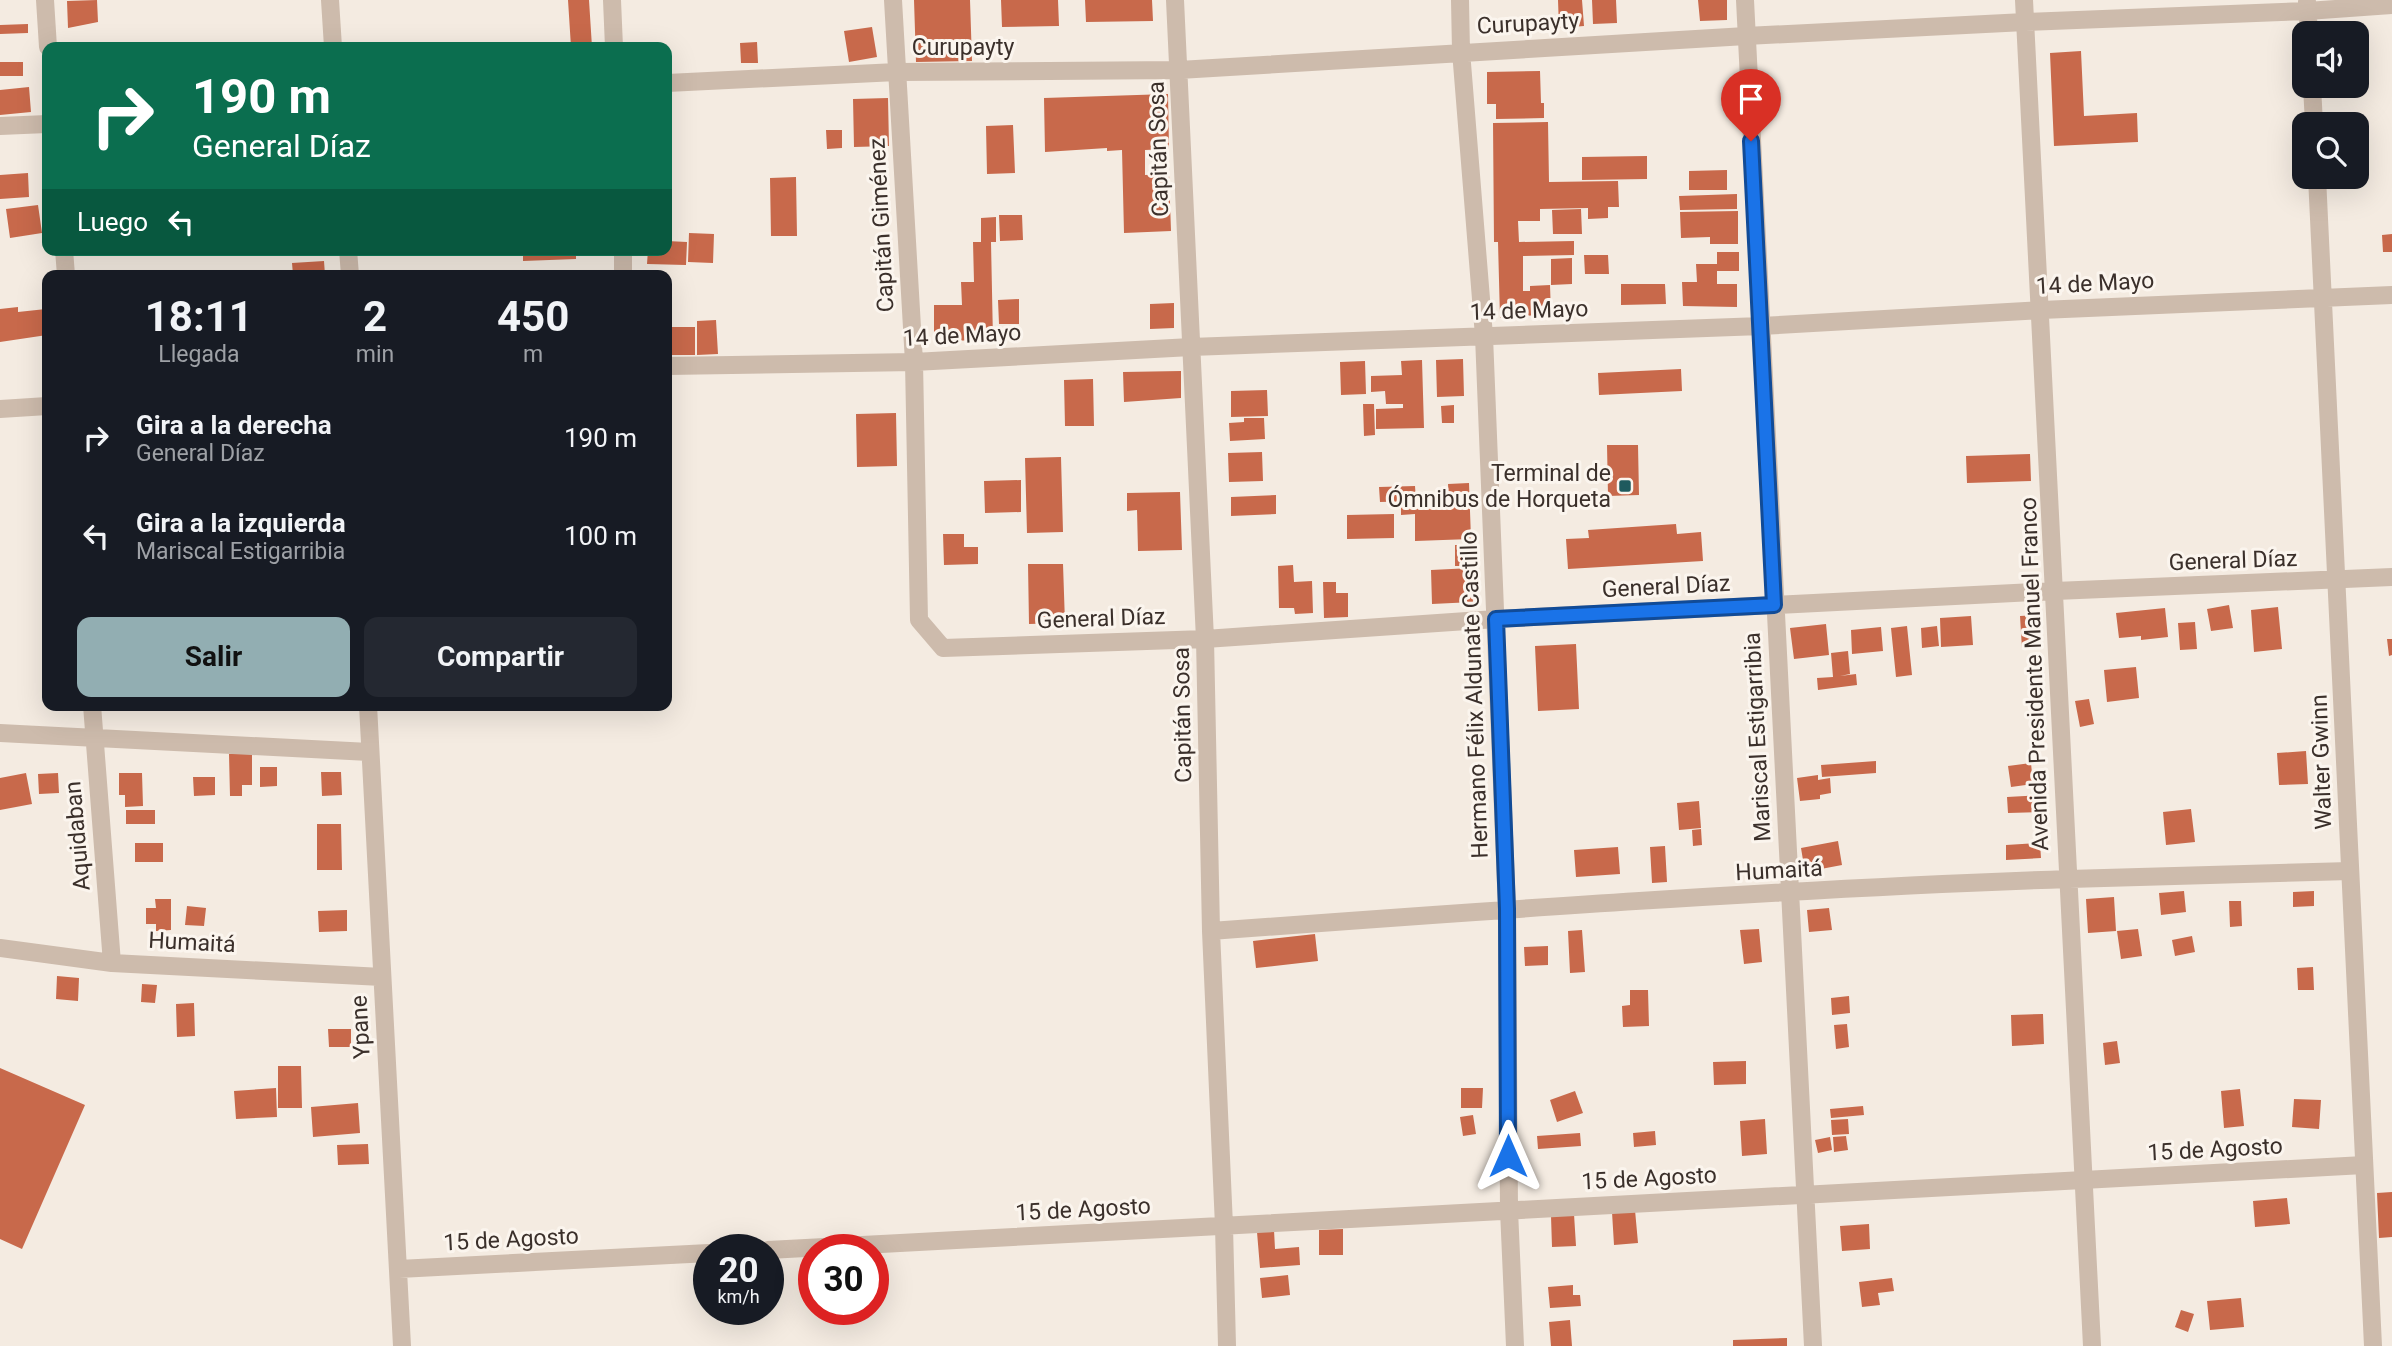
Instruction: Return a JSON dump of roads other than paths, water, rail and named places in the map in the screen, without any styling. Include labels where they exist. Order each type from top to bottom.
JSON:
[{"type":"street","points":[[45,0],[48,42]]},
{"type":"street","points":[[330,0],[332,42]]},
{"type":"street","points":[[612,0],[614,42]]},
{"type":"street","name":"Capitán Giménez","points":[[892,0],[914,362],[919,620],[943,648]]},
{"type":"street","name":"Capitán Sosa","points":[[1175,0],[1205,639],[1211,932],[1227,1346]]},
{"type":"street","name":"Hermano Félix Aldunate Castillo","points":[[1460,0],[1461,51],[1485,336],[1507,909],[1509,1210],[1515,1346]]},
{"type":"street","name":"Mariscal Estigarribia","points":[[1745,0],[1813,1346]]},
{"type":"street","name":"Avenida Presidente Manuel Franco","points":[[2024,0],[2092,1346]]},
{"type":"street","name":"Curupayty","points":[[672,83],[897,72],[1179,70],[1461,51],[2307,5],[2392,5]]},
{"type":"street","points":[[0,126],[42,124]]},
{"type":"street","name":"Walter Gwinn","points":[[2318,189],[2339,581],[2373,1346]]},
{"type":"street","name":"14 de Mayo","points":[[672,366],[914,362],[1191,346],[1760,326],[2041,310],[2392,295]]},
{"type":"street","points":[[0,409],[42,406]]},
{"type":"street","name":"General Díaz","points":[[943,648],[1205,639],[1496,619],[2392,577]]},
{"type":"street","name":"Aquidaban","points":[[92,711],[112,963]]},
{"type":"street","name":"Ypane","points":[[368,711],[402,1346]]},
{"type":"street","points":[[0,733],[369,752]]},
{"type":"street","name":"Humaitá","points":[[1211,932],[1507,909],[1790,893],[2067,879],[2350,871]]},
{"type":"street","name":"Humaitá","points":[[0,948],[112,963],[382,977]]},
{"type":"street","name":"15 de Agosto","points":[[784,1249],[2364,1165]]},
{"type":"street","name":"15 de Agosto","points":[[399,1269],[693,1254]]},
{"type":"place","name":"Terminal de Ómnibus de Horqueta","points":[[1625,486]]}]
